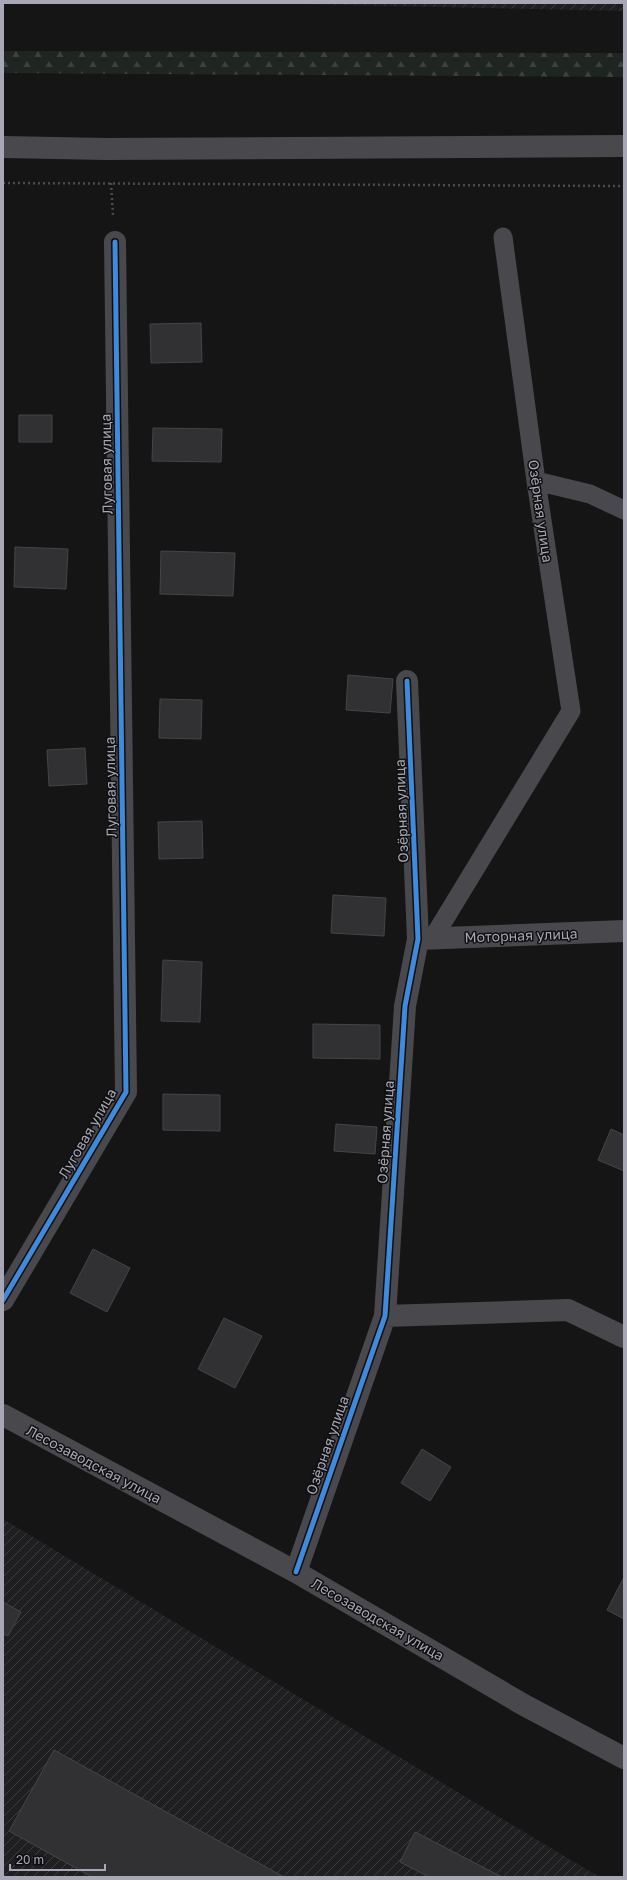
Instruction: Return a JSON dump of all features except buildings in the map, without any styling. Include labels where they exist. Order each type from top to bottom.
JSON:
[{"type":"street","points":[[3,147],[106,149],[624,146]]},
{"type":"street","name":"Луговая улица","points":[[3,1300],[126,1092],[115,242]]},
{"type":"street","name":"Озёрная улица","points":[[296,1572],[385,1316],[405,1006],[426,939],[407,681]]},
{"type":"street","name":"Моторная улица","points":[[426,939],[624,931]]},
{"type":"street","points":[[385,1316],[568,1310],[624,1337]]},
{"type":"street","name":"Лесозаводская улица","points":[[3,1415],[296,1572],[524,1705],[624,1758]]},
{"type":"lane","name":"Озёрная улица","points":[[426,939],[571,711],[536,481],[503,237]]},
{"type":"lane","points":[[536,481],[590,494],[624,510]]},
{"type":"path","points":[[3,183],[624,186]]},
{"type":"path","points":[[111,184],[115,242]]},
{"type":"shaded area","points":[[252,3],[624,3],[624,11]]},
{"type":"shaded area","points":[[3,1519],[589,1871],[601,1877],[3,1877]]},
{"type":"green space","points":[[3,51],[624,53],[624,77],[3,73]]},
{"type":"cycle path","points":[[3,1300],[126,1092],[115,242]]},
{"type":"cycle path","points":[[296,1572],[385,1316],[405,1006],[418,939],[407,681]]}]
